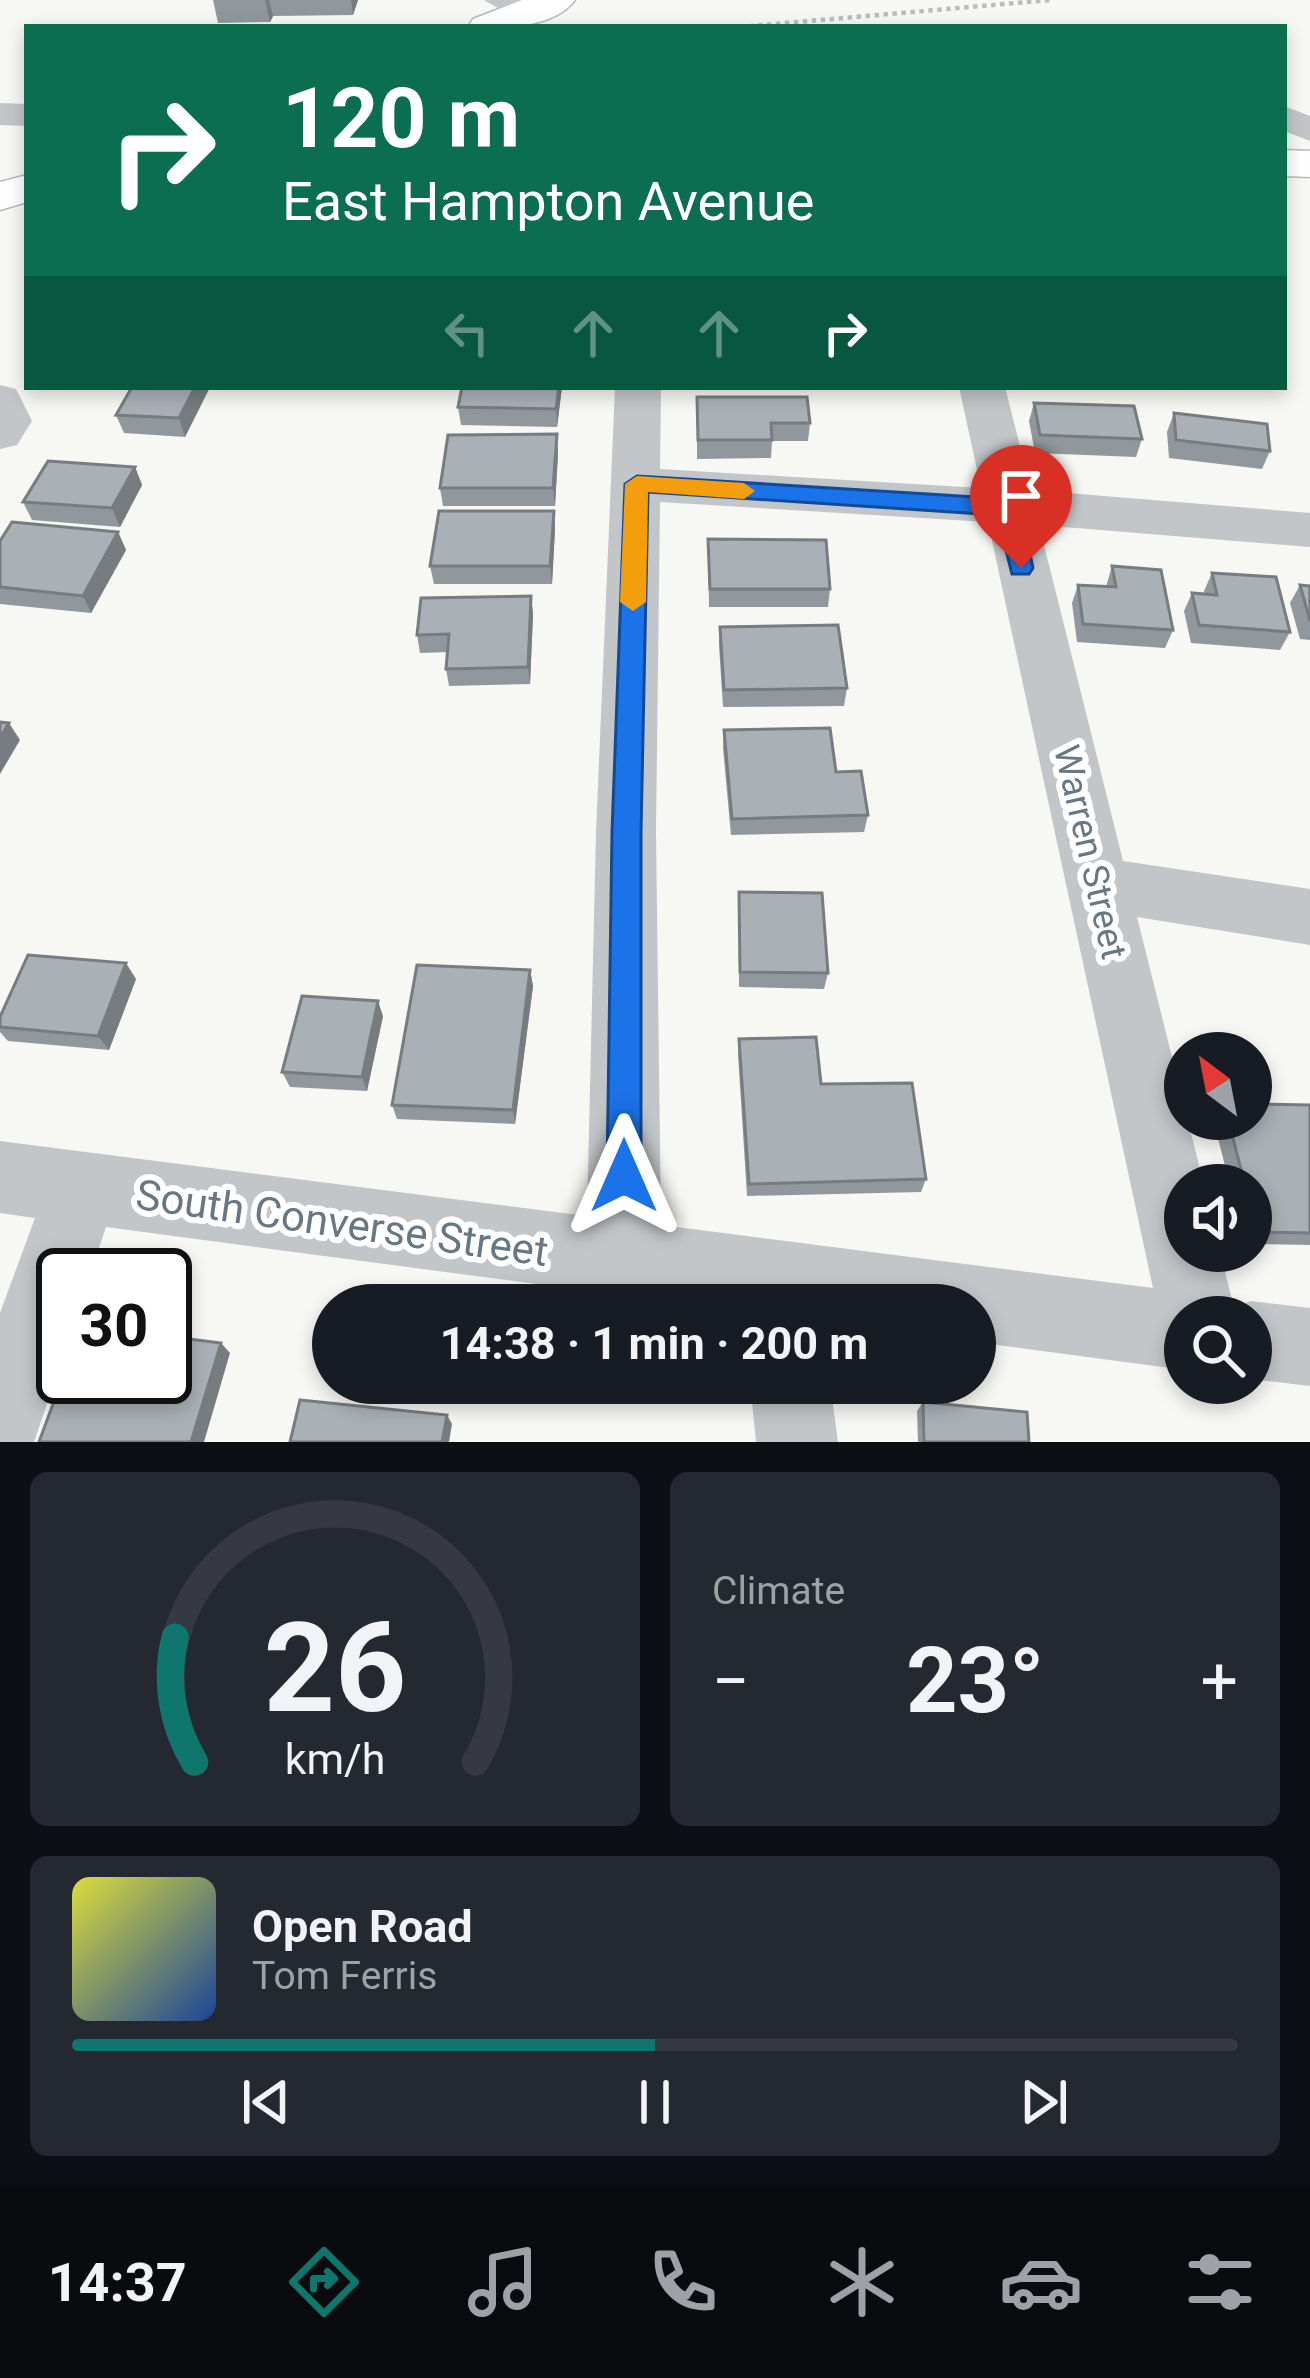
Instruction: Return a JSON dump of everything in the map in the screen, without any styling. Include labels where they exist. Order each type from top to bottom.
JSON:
[{"type":"street","points":[[624,1260],[626,832],[638,390]]},
{"type":"street","name":"Warren Street","points":[[983,390],[1193,1296]]},
{"type":"street","points":[[0,399],[9,421],[0,434]]},
{"type":"street","points":[[637,484],[1161,515],[1310,530]]},
{"type":"street","points":[[1097,884],[1310,916]]},
{"type":"street","name":"South Converse Street","points":[[0,1177],[624,1260],[741,1284]]},
{"type":"street","points":[[0,1425],[82,1188]]},
{"type":"street","name":"South Converse Street","points":[[996,1313],[1164,1329]]},
{"type":"street","points":[[1272,1342],[1310,1347]]},
{"type":"street","points":[[792,1404],[797,1442]]},
{"type":"path","points":[[774,24],[1050,0]]},
{"type":"building","points":[[130,390],[193,390],[179,418],[116,415]]},
{"type":"building","points":[[461,390],[559,390],[556,409],[458,407]]},
{"type":"building","points":[[697,397],[807,397],[810,423],[771,423],[772,440],[698,440]]},
{"type":"building","points":[[1034,403],[1134,406],[1142,439],[1040,435]]},
{"type":"building","points":[[1174,413],[1267,424],[1270,451],[1176,440]]},
{"type":"building","points":[[557,434],[553,488],[440,488],[448,435]]},
{"type":"building","points":[[48,461],[135,467],[112,508],[23,502]]},
{"type":"building","points":[[439,511],[554,511],[550,566],[430,566]]},
{"type":"building","points":[[12,522],[118,532],[83,596],[0,587],[0,541]]},
{"type":"building","points":[[708,539],[826,540],[830,589],[710,589]]},
{"type":"building","points":[[1112,566],[1161,570],[1173,630],[1083,624],[1078,585],[1116,587]]},
{"type":"building","points":[[1212,573],[1276,577],[1290,632],[1199,625],[1192,593],[1217,595]]},
{"type":"building","points":[[1300,585],[1310,586],[1310,621]]},
{"type":"building","points":[[531,596],[528,667],[446,669],[449,634],[417,635],[421,598]]},
{"type":"building","points":[[838,625],[847,688],[724,690],[720,627]]},
{"type":"building","points":[[830,728],[836,772],[861,771],[868,815],[732,819],[724,730]]},
{"type":"building","points":[[739,892],[822,893],[828,973],[740,972]]},
{"type":"building","points":[[28,955],[126,963],[98,1036],[0,1027],[0,1017]]},
{"type":"building","points":[[417,965],[530,970],[513,1110],[392,1105]]},
{"type":"building","points":[[302,996],[378,1001],[362,1077],[282,1072]]},
{"type":"building","points":[[816,1037],[821,1084],[912,1083],[926,1179],[749,1184],[739,1039]]},
{"type":"building","points":[[1272,1104],[1310,1105],[1310,1233],[1272,1232],[1272,1164],[1240,1164],[1233,1140],[1272,1140]]},
{"type":"building","points":[[192,1339],[221,1343],[191,1442],[39,1442],[53,1404],[192,1404]]},
{"type":"building","points":[[300,1400],[447,1415],[442,1442],[290,1442]]},
{"type":"building","points":[[923,1404],[1027,1412],[1029,1442],[924,1442]]},
{"type":"slow traffic","points":[[633,602],[637,484],[744,491]]},
{"type":"route","points":[[624,1176],[626,832],[637,484],[1008,507],[1021,568]]}]
